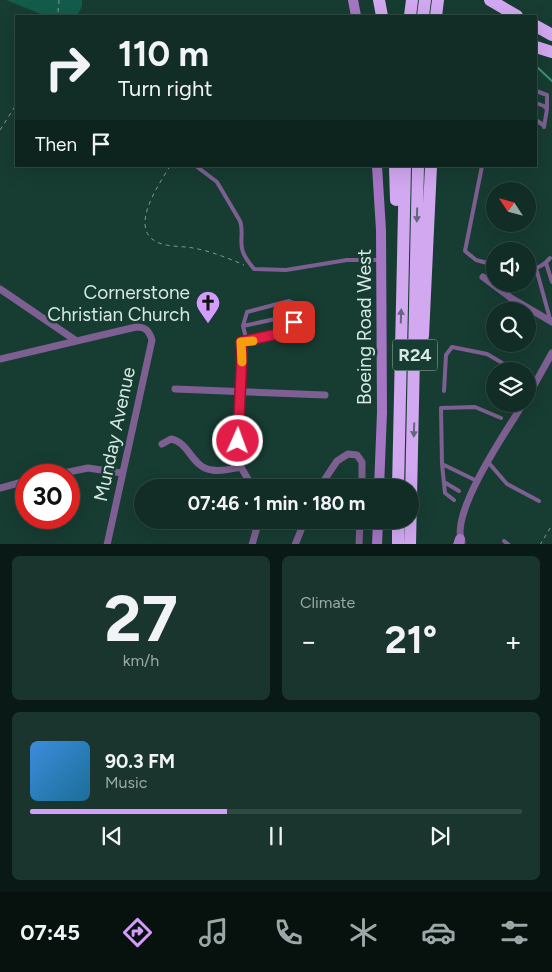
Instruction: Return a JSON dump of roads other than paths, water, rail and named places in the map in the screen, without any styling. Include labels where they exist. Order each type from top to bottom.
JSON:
[{"type":"highway","points":[[379,0],[382,15]]},
{"type":"highway","points":[[410,15],[412,0]]},
{"type":"highway","points":[[423,15],[425,0]]},
{"type":"highway","points":[[436,15],[438,0]]},
{"type":"highway","points":[[490,0],[515,15]]},
{"type":"highway","points":[[537,27],[552,35]]},
{"type":"highway","points":[[537,47],[552,52]]},
{"type":"highway","points":[[395,167],[402,292]]},
{"type":"highway","name":"R24","points":[[398,479],[405,167]]},
{"type":"highway","name":"R24","points":[[410,544],[415,409],[418,167]]},
{"type":"highway","points":[[415,409],[423,336],[431,167]]},
{"type":"highway","points":[[426,268],[438,167]]},
{"type":"highway","points":[[413,469],[416,544]]},
{"type":"highway","points":[[398,529],[398,544]]},
{"type":"main road","points":[[353,0],[356,15]]},
{"type":"main road","name":"Boeing Road West","points":[[377,167],[381,260],[382,412],[379,479]]},
{"type":"main road","points":[[377,544],[378,529]]},
{"type":"street","points":[[483,277],[517,302],[551,322]]},
{"type":"street","points":[[0,289],[75,340]]},
{"type":"street","name":"Munday Avenue","points":[[75,340],[136,326],[142,327],[149,332],[152,340],[107,544]]},
{"type":"street","points":[[0,359],[75,340]]},
{"type":"street","points":[[244,342],[238,441],[241,467],[248,479]]},
{"type":"street","points":[[536,382],[552,353]]},
{"type":"street","points":[[175,389],[325,395]]},
{"type":"street","points":[[460,543],[460,524],[465,506],[477,481],[518,412]]},
{"type":"street","points":[[162,444],[171,440],[179,442],[197,464],[206,469],[222,470],[241,467]]},
{"type":"street","points":[[325,479],[337,461],[348,454],[357,455],[362,462],[362,479]]},
{"type":"street","points":[[80,470],[88,468],[122,473]]},
{"type":"street","points":[[0,488],[15,485]]},
{"type":"street","points":[[252,544],[256,529]]},
{"type":"street","points":[[296,544],[302,529]]},
{"type":"street","points":[[359,544],[360,529]]},
{"type":"lane","points":[[537,91],[547,95],[544,127],[542,122],[537,120]]},
{"type":"lane","points":[[537,103],[547,109]]},
{"type":"lane","points":[[546,116],[552,117]]},
{"type":"lane","points":[[197,167],[217,182],[221,188],[243,228],[241,246],[243,254],[254,268],[286,270],[347,260],[381,260]]},
{"type":"lane","points":[[482,167],[465,251],[476,260],[486,263]]},
{"type":"lane","points":[[550,258],[546,263],[536,268],[551,322]]},
{"type":"lane","points":[[546,263],[552,282]]},
{"type":"lane","points":[[289,301],[294,304],[293,326],[286,332],[244,342],[243,326],[245,315],[250,310],[289,301]]},
{"type":"lane","points":[[243,326],[294,315]]},
{"type":"lane","points":[[444,391],[446,355],[452,347],[488,354],[501,362]]},
{"type":"lane","points":[[454,500],[446,495],[444,482],[441,408],[475,407],[501,418]]},
{"type":"lane","points":[[488,462],[507,484],[539,501]]},
{"type":"lane","points":[[442,464],[477,481]]},
{"type":"lane","points":[[444,482],[459,491]]},
{"type":"lane","points":[[504,541],[509,544]]},
{"type":"waterway","points":[[537,67],[552,81]]},
{"type":"place","name":"Cornerstone Christian Church","points":[[208,324]]}]
